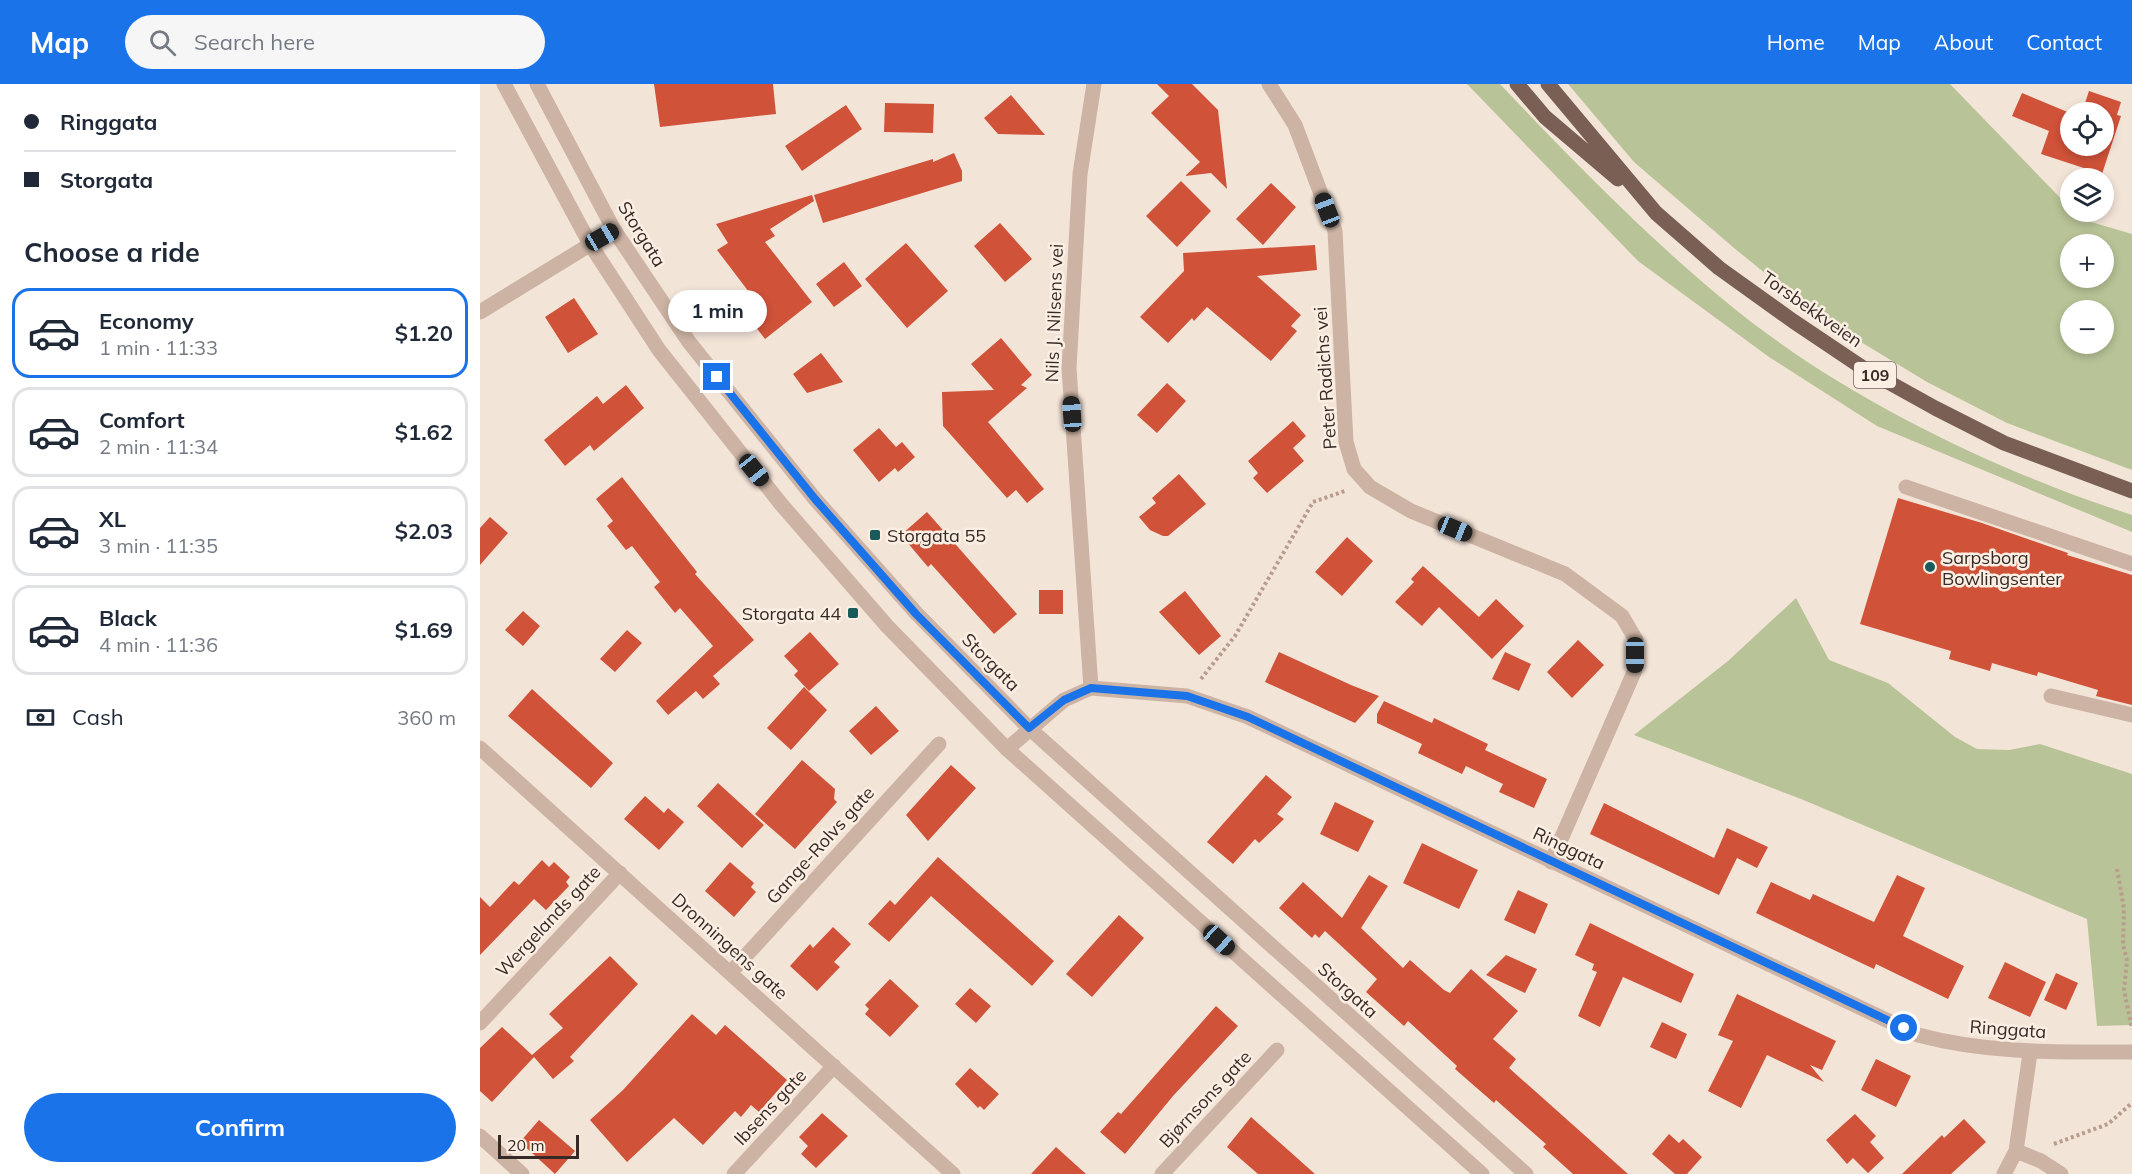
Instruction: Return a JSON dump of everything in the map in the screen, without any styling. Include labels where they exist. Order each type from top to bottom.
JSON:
[{"type":"main road","name":"Torsbekkveien","points":[[1517,84],[1545,117],[1719,268],[1863,368],[2004,443],[2132,492]]},
{"type":"main road","name":"Torsbekkveien","points":[[1548,84],[1650,206]]},
{"type":"street","points":[[504,84],[590,244],[659,350],[781,504],[887,626],[1007,749],[1482,1174]]},
{"type":"street","name":"Storgata","points":[[537,84],[614,230],[689,342],[815,499],[916,614],[1029,728],[1526,1174]]},
{"type":"street","name":"Nils J. Nilsens vei","points":[[1091,688],[1069,368],[1080,174],[1094,84]]},
{"type":"street","name":"Peter Radichs vei","points":[[1269,84],[1295,125],[1335,231],[1346,442],[1354,469],[1370,488],[1411,511],[1565,574],[1622,616],[1636,640],[1635,670],[1551,862]]},
{"type":"street","points":[[480,312],[614,230]]},
{"type":"street","points":[[1906,487],[2132,564]]},
{"type":"street","name":"Ringgata","points":[[1007,749],[1064,700],[1091,688],[1187,696],[1248,717],[1918,1035],[1953,1044],[2031,1053],[2132,1052]]},
{"type":"street","points":[[2051,696],[2132,716]]},
{"type":"street","name":"Gange-Rolvs gate","points":[[731,972],[939,744]]},
{"type":"street","name":"Dronningens gate","points":[[480,748],[953,1174]]},
{"type":"street","name":"Wergelands gate","points":[[480,1023],[620,873]]},
{"type":"street","name":"Bjørnsons gate","points":[[1162,1174],[1277,1050]]},
{"type":"street","points":[[2004,1174],[2016,1151],[2031,1053]]},
{"type":"street","name":"Ibsens gate","points":[[734,1174],[834,1066]]},
{"type":"street","points":[[480,1136],[522,1174]]},
{"type":"street","points":[[2016,1151],[2041,1161],[2061,1174]]},
{"type":"path","points":[[1187,696],[1235,636],[1313,502],[1335,492],[1370,488]]},
{"type":"path","points":[[2117,869],[2124,909],[2122,945],[2127,960],[2124,990],[2132,1029]]},
{"type":"path","points":[[2050,1145],[2108,1124],[2132,1103]]},
{"type":"green space","points":[[1467,84],[1500,84],[1581,168],[1695,276],[1769,335],[1817,368],[1867,398],[1972,452],[2079,497],[2132,515],[2132,532],[1877,426],[1769,357],[1638,261]]},
{"type":"green space","points":[[1568,84],[1950,84],[2060,198],[2060,222],[2091,222],[2132,234],[2132,470],[2007,423],[1927,382],[1818,316],[1634,162]]},
{"type":"green space","points":[[1796,598],[1829,660],[1888,683],[1955,737],[1977,749],[2009,750],[2040,744],[2132,774],[2132,1025],[2097,1026],[2087,919],[1801,799],[1634,735],[1728,661]]},
{"type":"building","points":[[654,84],[773,84],[776,114],[660,127]]},
{"type":"building","points":[[1157,84],[1192,84],[1218,110],[1227,189],[1211,173],[1185,176],[1200,162],[1151,113],[1169,96]]},
{"type":"building","points":[[2089,91],[2121,102],[2117,115],[2121,116],[2114,137],[2114,102],[2085,102]]},
{"type":"building","points":[[2022,93],[2060,109],[2060,156],[2108,156],[2104,168],[2084,168],[2041,154],[2049,131],[2012,116]]},
{"type":"building","points":[[1011,95],[1045,135],[998,134],[984,118]]},
{"type":"building","points":[[885,103],[934,104],[933,133],[884,132]]},
{"type":"building","points":[[846,105],[862,129],[802,171],[785,146]]},
{"type":"building","points":[[954,153],[962,171],[962,181],[823,223],[814,195],[933,159],[933,162]]},
{"type":"building","points":[[1181,181],[1211,211],[1177,247],[1146,216]]},
{"type":"building","points":[[1271,183],[1296,207],[1263,245],[1236,219]]},
{"type":"building","points":[[812,195],[814,201],[770,229],[775,236],[765,242],[812,302],[765,339],[740,306],[752,296],[717,250],[728,243],[716,224]]},
{"type":"building","points":[[1000,223],[1032,259],[1005,282],[974,246]]},
{"type":"building","points":[[906,243],[948,291],[907,328],[865,279]]},
{"type":"building","points":[[1315,245],[1317,270],[1257,276],[1301,315],[1291,326],[1297,331],[1271,361],[1207,307],[1194,321],[1192,318],[1168,343],[1140,317],[1184,271],[1183,253]]},
{"type":"building","points":[[844,262],[862,286],[834,307],[816,284]]},
{"type":"building","points":[[574,298],[598,334],[568,353],[545,317]]},
{"type":"building","points":[[1001,338],[1032,375],[1021,385],[1027,388],[988,422],[1044,489],[1027,503],[1016,490],[1007,498],[943,426],[942,392],[994,390],[971,364]]},
{"type":"building","points":[[821,353],[843,382],[807,393],[793,374]]},
{"type":"building","points":[[1167,383],[1186,401],[1157,433],[1137,415]]},
{"type":"building","points":[[626,385],[644,408],[594,451],[590,445],[565,466],[544,440],[597,396],[603,404]]},
{"type":"building","points":[[1293,421],[1306,436],[1293,448],[1304,461],[1267,493],[1253,478],[1258,473],[1248,461]]},
{"type":"building","points":[[879,428],[896,447],[902,442],[915,457],[898,472],[895,468],[879,482],[853,450]]},
{"type":"building","points":[[1179,474],[1206,504],[1168,536],[1163,536],[1150,530],[1139,517],[1156,503],[1152,498]]},
{"type":"building","points":[[622,477],[697,572],[695,574],[754,640],[713,676],[720,684],[703,699],[696,691],[668,715],[656,701],[713,646],[680,608],[675,613],[654,587],[660,582],[632,546],[626,550],[607,526],[613,521],[596,499]]},
{"type":"building","points":[[1898,498],[1982,523],[2068,553],[2067,555],[2132,575],[2132,705],[2096,696],[2098,690],[2038,672],[2037,676],[1992,663],[1990,671],[1949,659],[1951,651],[1860,624]]},
{"type":"building","points":[[927,512],[1017,614],[994,634],[931,564],[928,567],[901,535]]},
{"type":"building","points":[[490,517],[508,533],[480,565],[480,528]]},
{"type":"building","points":[[1347,537],[1373,561],[1342,596],[1315,572]]},
{"type":"building","points":[[1423,566],[1479,617],[1496,599],[1524,626],[1492,659],[1439,607],[1422,626],[1395,602],[1414,582],[1411,579]]},
{"type":"building","points":[[1039,590],[1063,590],[1063,614],[1039,614]]},
{"type":"building","points":[[1185,591],[1221,636],[1199,655],[1159,612]]},
{"type":"building","points":[[523,611],[540,626],[523,646],[505,630]]},
{"type":"building","points":[[627,630],[642,643],[615,672],[600,659]]},
{"type":"building","points":[[810,632],[839,664],[809,691],[794,675],[798,671],[784,656]]},
{"type":"building","points":[[1578,640],[1604,665],[1572,698],[1547,672]]},
{"type":"building","points":[[1279,652],[1379,696],[1355,723],[1265,682]]},
{"type":"building","points":[[1505,652],[1531,664],[1519,691],[1492,679]]},
{"type":"building","points":[[804,687],[827,710],[791,750],[767,728]]},
{"type":"building","points":[[532,689],[613,763],[591,788],[508,716]]},
{"type":"building","points":[[1384,701],[1432,723],[1434,718],[1488,744],[1485,750],[1547,779],[1534,808],[1499,792],[1503,784],[1466,766],[1462,774],[1418,753],[1422,744],[1377,723],[1377,714]]},
{"type":"building","points":[[876,706],[899,731],[871,755],[849,731]]},
{"type":"building","points":[[802,760],[835,789],[834,799],[837,802],[795,849],[755,814]]},
{"type":"building","points":[[951,765],[976,788],[928,841],[906,815]]},
{"type":"building","points":[[1266,775],[1292,797],[1277,814],[1284,819],[1259,843],[1255,839],[1233,864],[1207,842]]},
{"type":"building","points":[[718,783],[764,825],[742,848],[697,806]]},
{"type":"building","points":[[645,796],[664,813],[668,808],[684,822],[659,850],[624,819]]},
{"type":"building","points":[[1335,802],[1374,821],[1358,852],[1320,834]]},
{"type":"building","points":[[1604,803],[1714,858],[1727,828],[1768,847],[1757,868],[1737,858],[1719,895],[1590,834]]},
{"type":"building","points":[[1422,843],[1478,870],[1459,909],[1403,883]]},
{"type":"building","points":[[938,857],[1054,961],[1032,986],[931,896],[889,942],[868,924],[890,900],[895,905]]},
{"type":"building","points":[[542,860],[549,867],[554,862],[570,877],[566,882],[569,886],[546,910],[534,899],[480,955],[480,897],[490,907],[514,881],[519,885]]},
{"type":"building","points":[[730,862],[754,883],[751,887],[756,892],[734,917],[705,891]]},
{"type":"building","points":[[1369,875],[1388,886],[1361,928],[1403,968],[1410,960],[1444,990],[1450,993],[1471,969],[1518,1011],[1493,1039],[1516,1059],[1509,1068],[1628,1174],[1573,1174],[1543,1147],[1546,1144],[1496,1100],[1494,1103],[1455,1069],[1457,1066],[1408,1021],[1404,1026],[1366,992],[1377,979],[1325,931],[1319,938],[1315,934],[1312,938],[1279,908],[1303,882],[1342,918]]},
{"type":"building","points":[[1897,875],[1925,888],[1903,936],[1964,966],[1948,999],[1876,964],[1874,969],[1756,913],[1771,882],[1810,900],[1813,894],[1874,922]]},
{"type":"building","points":[[1518,890],[1548,904],[1535,934],[1504,920]]},
{"type":"building","points":[[1119,915],[1144,938],[1092,997],[1066,974]]},
{"type":"building","points":[[1590,923],[1694,974],[1681,1003],[1623,977],[1600,1027],[1578,1016],[1597,972],[1592,970],[1594,964],[1575,955]]},
{"type":"building","points":[[833,927],[851,944],[834,962],[840,967],[817,991],[790,966],[810,944],[813,948]]},
{"type":"building","points":[[1506,955],[1537,969],[1525,993],[1486,975]]},
{"type":"building","points":[[610,956],[638,984],[570,1057],[574,1061],[553,1079],[534,1057],[492,1102],[480,1091],[480,1048],[502,1027],[532,1055],[563,1028],[549,1014]]},
{"type":"building","points":[[2005,962],[2046,982],[2030,1017],[1988,998]]},
{"type":"building","points":[[2056,973],[2078,983],[2066,1010],[2044,1000]]},
{"type":"building","points":[[890,979],[919,1006],[890,1037],[865,1014],[869,1009],[865,1005]]},
{"type":"building","points":[[970,988],[991,1006],[976,1023],[955,1004]]},
{"type":"building","points":[[1737,994],[1836,1041],[1822,1070],[1810,1065],[1824,1082],[1767,1055],[1741,1108],[1708,1091],[1733,1041],[1718,1035]]},
{"type":"building","points":[[1216,1006],[1238,1026],[1173,1096],[1125,1154],[1100,1132],[1118,1112],[1121,1114]]},
{"type":"building","points":[[692,1014],[716,1035],[725,1025],[787,1080],[759,1112],[751,1105],[741,1117],[735,1111],[703,1145],[674,1118],[627,1162],[590,1120],[623,1090]]},
{"type":"building","points":[[1662,1022],[1687,1034],[1676,1059],[1650,1047]]},
{"type":"building","points":[[1876,1059],[1911,1076],[1896,1107],[1861,1090]]},
{"type":"building","points":[[970,1068],[999,1094],[984,1110],[980,1106],[978,1108],[955,1084]]},
{"type":"building","points":[[822,1113],[848,1136],[816,1168],[801,1154],[808,1146],[799,1137]]},
{"type":"building","points":[[1855,1114],[1876,1136],[1870,1142],[1884,1158],[1868,1173],[1853,1158],[1847,1164],[1826,1140]]},
{"type":"building","points":[[1251,1117],[1315,1174],[1258,1174],[1227,1147]]},
{"type":"building","points":[[1964,1119],[1986,1142],[1951,1174],[1902,1174],[1942,1135],[1944,1138]]},
{"type":"building","points":[[539,1120],[575,1151],[555,1174],[520,1142]]},
{"type":"building","points":[[1669,1134],[1679,1143],[1683,1139],[1702,1157],[1687,1174],[1675,1174],[1652,1154]]},
{"type":"building","points":[[1056,1147],[1086,1174],[1031,1174]]},
{"type":"place","name":"Storgata 55","points":[[875,535]]},
{"type":"place","name":"Sarpsborg Bowlingsenter","points":[[1930,567]]},
{"type":"place","name":"Storgata 44","points":[[853,613]]},
{"type":"route","points":[[717,377],[815,499],[916,614],[1029,728],[1064,700],[1091,688],[1187,696],[1248,717],[1904,1028]]}]
